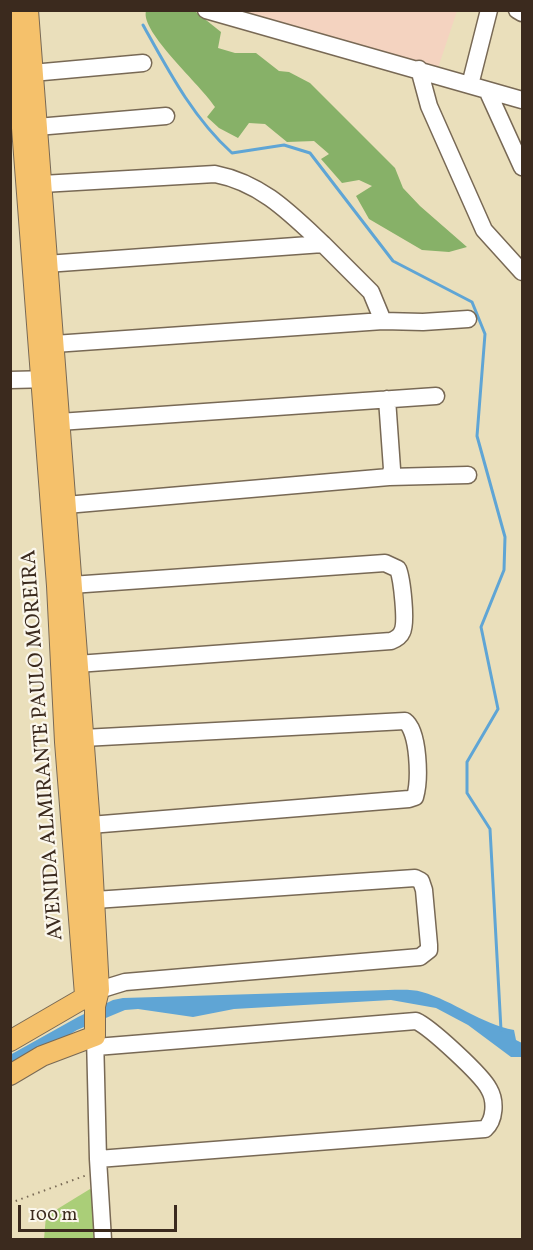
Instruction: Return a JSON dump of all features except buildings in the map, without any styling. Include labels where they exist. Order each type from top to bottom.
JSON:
[{"type":"main road","name":"AVENIDA ALMIRANTE PAULO MOREIRA","points":[[13,10],[48,379],[94,1016]]},
{"type":"main road","name":"AVENIDA ALMIRANTE PAULO MOREIRA","points":[[28,10],[54,344],[48,379],[59,423],[95,900],[94,1016]]},
{"type":"main road","points":[[10,1041],[94,1016]]},
{"type":"main road","points":[[10,1076],[42,1056],[94,1016]]},
{"type":"street","points":[[206,10],[522,100]]},
{"type":"street","points":[[470,85],[489,10]]},
{"type":"street","points":[[517,10],[522,13]]},
{"type":"street","points":[[32,73],[143,63]]},
{"type":"street","points":[[418,69],[429,106],[484,230],[522,272]]},
{"type":"street","points":[[487,90],[522,167]]},
{"type":"street","points":[[37,127],[166,116]]},
{"type":"street","points":[[42,184],[215,174],[236,178],[257,188],[280,204],[323,244],[370,292],[382,321]]},
{"type":"street","points":[[46,264],[323,244]]},
{"type":"street","points":[[54,344],[382,321],[468,319]]},
{"type":"street","points":[[10,380],[48,379]]},
{"type":"street","points":[[59,423],[436,396]]},
{"type":"street","points":[[387,399],[392,469],[389,477]]},
{"type":"street","points":[[66,505],[389,477],[468,475]]},
{"type":"street","points":[[71,585],[385,563],[398,569],[401,577],[404,629],[398,638],[391,641],[77,664]]},
{"type":"street","points":[[83,738],[405,720],[414,732],[418,777],[415,797],[409,800],[90,825]]},
{"type":"street","points":[[94,1016],[125,982],[255,969],[420,957],[429,950],[424,890],[421,881],[415,878],[95,900]]},
{"type":"street","points":[[94,1016],[416,1021],[437,1035],[489,1088],[494,1102],[493,1115],[485,1129],[98,1164]]},
{"type":"street","name":"AVENIDA ALMIRANTE PAULO MOREIRA","points":[[94,1016],[98,1164],[103,1239]]},
{"type":"path","points":[[10,1203],[98,1164]]},
{"type":"shaded area","points":[[223,11],[457,11],[438,68]]},
{"type":"green space","points":[[146,11],[196,12],[221,32],[218,48],[235,53],[256,53],[279,71],[289,72],[310,83],[395,168],[403,188],[420,206],[467,247],[449,252],[422,250],[369,219],[356,196],[372,186],[359,180],[342,183],[321,159],[329,154],[314,141],[287,142],[265,124],[249,123],[238,138],[219,128],[207,117],[215,107],[152,32]]},
{"type":"green space","points":[[90,1189],[95,1193],[97,1239],[44,1239],[46,1216]]},
{"type":"water","points":[[388,990],[422,992],[490,1023],[514,1030],[516,1040],[522,1043],[522,1057],[511,1057],[468,1025],[436,1008],[391,1000],[234,1009],[193,1017],[138,1009],[125,1010],[77,1030],[11,1070],[10,1055],[113,1000]]},
{"type":"waterway","points":[[143,25],[193,109],[232,153],[284,145],[310,153],[393,261],[472,302],[485,334],[477,436],[505,537],[504,570],[481,627],[498,709],[467,762],[467,793],[490,829],[501,1030]]}]
